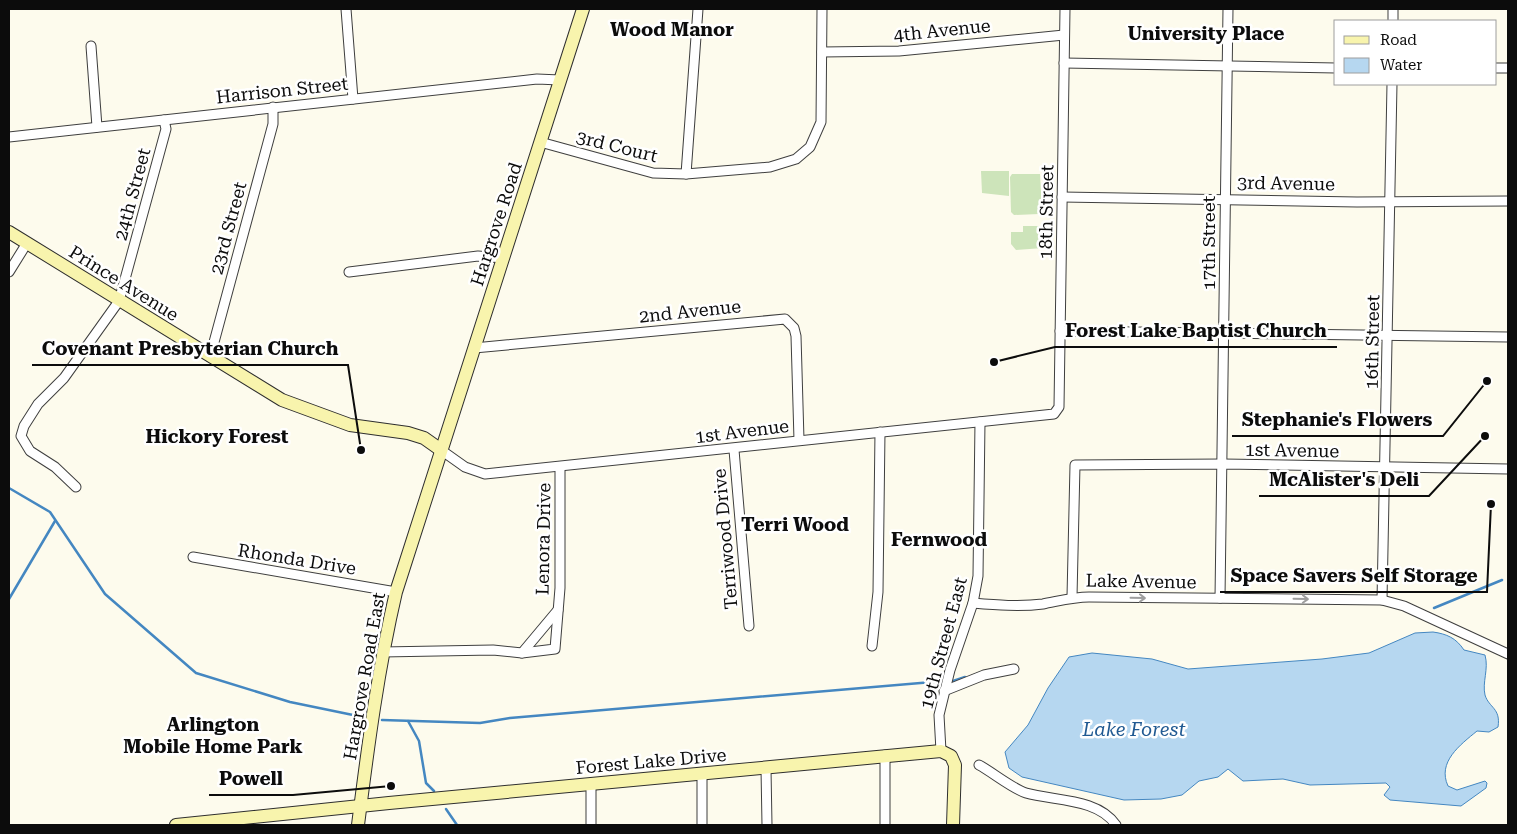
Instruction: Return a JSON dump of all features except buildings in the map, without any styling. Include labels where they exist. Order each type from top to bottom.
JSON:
[{"type":"street","points":[[346,9],[353,99]]},
{"type":"street","name":"Hargrove Road","points":[[441,450],[583,9]]},
{"type":"street","points":[[698,9],[686,174],[779,165],[804,154],[815,140],[821,122],[822,9]]},
{"type":"street","name":"18th Street","points":[[1054,414],[1059,407],[1065,9]]},
{"type":"street","name":"17th Street","points":[[1220,598],[1228,9]]},
{"type":"street","name":"4th Avenue","points":[[822,52],[899,52],[1064,36]]},
{"type":"street","points":[[91,46],[97,127]]},
{"type":"street","points":[[1064,64],[1334,68]]},
{"type":"street","name":"Harrison Street","points":[[9,137],[537,79],[560,80]]},
{"type":"street","name":"16th Street","points":[[1382,600],[1392,85]]},
{"type":"street","name":"23rd Street","points":[[210,357],[273,124],[274,107]]},
{"type":"street","name":"24th Street","points":[[76,487],[55,467],[30,451],[21,436],[38,404],[64,378],[119,301],[166,128],[164,120]]},
{"type":"street","name":"3rd Court","points":[[540,142],[637,170],[686,174]]},
{"type":"street","name":"3rd Avenue","points":[[1062,197],[1508,201]]},
{"type":"street","name":"Prince Avenue","points":[[9,232],[282,400],[350,425],[408,433],[424,438],[441,450]]},
{"type":"street","points":[[9,272],[27,243]]},
{"type":"street","points":[[349,272],[478,256],[504,258]]},
{"type":"street","name":"2nd Avenue","points":[[474,348],[785,319],[794,328],[796,336],[799,440]]},
{"type":"street","points":[[1060,331],[1508,337]]},
{"type":"street","name":"1st Avenue","points":[[441,450],[465,467],[484,474],[734,450],[799,440],[1054,414]]},
{"type":"street","name":"19th Street East","points":[[941,751],[939,715],[950,670],[972,603],[979,566],[980,422]]},
{"type":"street","points":[[872,646],[878,592],[880,432]]},
{"type":"street","name":"Hargrove Road East","points":[[358,825],[366,754],[382,652],[396,592],[441,450]]},
{"type":"street","name":"Terriwood Drive","points":[[734,450],[749,626]]},
{"type":"street","name":"1st Avenue","points":[[1072,597],[1075,465],[1223,464],[1508,469]]},
{"type":"street","name":"Lenora Drive","points":[[382,652],[493,650],[522,653],[555,650],[560,588],[560,467]]},
{"type":"street","name":"Rhonda Drive","points":[[193,557],[396,592]]},
{"type":"street","name":"Lake Avenue","points":[[972,603],[995,605],[1043,604],[1072,597],[1382,600],[1404,606],[1508,654]]},
{"type":"street","name":"Lenora Drive","points":[[522,653],[558,610]]},
{"type":"street","points":[[944,691],[984,676],[1014,669]]},
{"type":"street","points":[[941,751],[952,756],[955,765],[953,825]]},
{"type":"street","name":"Forest Lake Drive","points":[[176,825],[941,751]]},
{"type":"street","points":[[885,755],[885,825]]},
{"type":"street","points":[[979,764],[1025,793],[1079,804],[1105,813],[1116,825]]},
{"type":"street","points":[[766,769],[766,825]]},
{"type":"street","points":[[702,773],[702,825]]},
{"type":"street","points":[[591,784],[591,825]]},
{"type":"green space","points":[[981,171],[1009,171],[1009,196],[982,193]]},
{"type":"green space","points":[[1012,174],[1040,174],[1042,211],[1039,214],[1014,215],[1011,212],[1010,177]]},
{"type":"green space","points":[[1023,226],[1040,226],[1043,229],[1043,248],[1016,250],[1011,244],[1011,232],[1023,232]]},
{"type":"water","name":"Lake Forest","points":[[1433,632],[1451,637],[1464,650],[1485,655],[1485,695],[1498,716],[1498,727],[1489,732],[1477,731],[1457,748],[1448,762],[1445,777],[1448,786],[1457,790],[1485,781],[1487,783],[1486,788],[1461,806],[1390,800],[1384,795],[1390,787],[1386,783],[1310,785],[1283,779],[1243,781],[1228,769],[1218,777],[1199,781],[1182,795],[1161,799],[1124,800],[1022,777],[1009,768],[1005,752],[1028,725],[1048,688],[1069,657],[1092,653],[1152,659],[1188,669],[1322,659],[1369,653],[1415,633]]},
{"type":"waterway","points":[[9,488],[50,512],[105,594],[196,673],[290,702],[353,715]]},
{"type":"waterway","points":[[9,599],[55,521]]},
{"type":"waterway","points":[[1434,608],[1502,580]]},
{"type":"waterway","points":[[950,682],[965,677]]},
{"type":"waterway","points":[[382,720],[480,723],[510,718],[944,681]]},
{"type":"waterway","points":[[408,721],[419,741],[426,783],[434,791]]},
{"type":"waterway","points":[[446,809],[457,825]]},
{"type":"place","name":"Forest Lake Baptist Church","points":[[994,362]]},
{"type":"place","name":"Stephanie's Flowers","points":[[1487,381]]},
{"type":"place","name":"McAlister's Deli","points":[[1485,436]]},
{"type":"place","name":"Covenant Presbyterian Church","points":[[361,450]]},
{"type":"place","name":"Space Savers Self Storage","points":[[1491,504]]},
{"type":"place","name":"Powell","points":[[391,786]]},
{"type":"district","name":"Wood Manor","points":[[672,29]]},
{"type":"district","name":"University Place","points":[[1206,33]]},
{"type":"district","name":"Hickory Forest","points":[[217,436]]},
{"type":"district","name":"Terri Wood","points":[[795,524]]},
{"type":"district","name":"Fernwood","points":[[939,539]]},
{"type":"district","name":"Arlington Mobile Home Park","points":[[213,735]]}]
